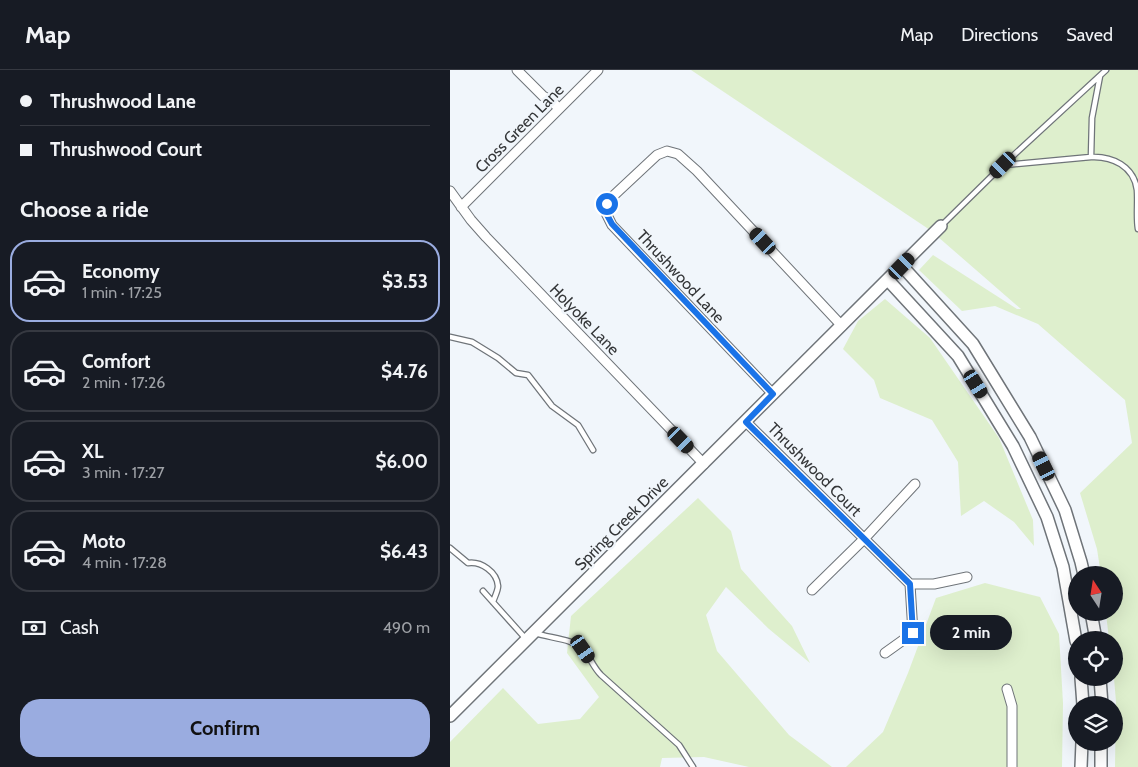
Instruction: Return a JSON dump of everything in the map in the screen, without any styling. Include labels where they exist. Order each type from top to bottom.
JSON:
[{"type":"street","points":[[517,70],[543,96],[552,100],[559,109]]},
{"type":"street","name":"Cross Green Lane","points":[[461,207],[598,70]]},
{"type":"street","name":"Thrushwood Lane","points":[[773,394],[608,219],[606,213],[607,204],[611,198],[657,155],[667,151],[678,154],[684,158],[842,326]]},
{"type":"street","name":"Holyoke Lane","points":[[450,191],[486,237],[704,464]]},
{"type":"street","name":"Spring Creek Drive","points":[[450,716],[941,226]]},
{"type":"street","points":[[902,266],[973,344],[1025,429],[1064,510],[1083,566]]},
{"type":"street","points":[[888,280],[958,356],[1013,446],[1047,517],[1063,567],[1074,631]]},
{"type":"street","name":"Thrushwood Court","points":[[746,422],[910,584]]},
{"type":"street","name":"Thrushwood Court","points":[[812,590],[916,484]]},
{"type":"street","points":[[885,653],[913,633],[910,584],[934,584],[968,577]]},
{"type":"street","points":[[1007,689],[1012,706],[1012,767]]},
{"type":"street","points":[[1081,767],[1082,751]]},
{"type":"street","points":[[1101,751],[1101,767]]},
{"type":"lane","points":[[941,226],[1003,165],[1106,70]]},
{"type":"lane","points":[[1091,157],[1092,118],[1100,76]]},
{"type":"lane","points":[[1003,165],[1102,156],[1120,163],[1130,173],[1136,185],[1138,229]]},
{"type":"lane","points":[[450,337],[472,342],[498,358],[516,373],[528,375],[552,406],[578,425],[593,450]]},
{"type":"lane","points":[[450,548],[468,563],[481,564],[493,574],[498,587],[493,602]]},
{"type":"lane","points":[[483,592],[530,636],[576,643],[583,649],[600,675],[679,745],[693,767]]},
{"type":"green space","points":[[691,70],[1138,70],[1138,767],[1115,767],[1115,751],[1123,751],[1123,696],[1116,696],[1115,686],[1123,686],[1123,631],[1108,631],[1107,621],[1123,621],[1123,566],[1100,566],[1097,549],[1080,493],[1132,443],[1125,400],[1038,324],[995,306],[962,311],[919,270],[933,255],[1017,309],[1021,309],[930,230]]},
{"type":"green space","points":[[885,299],[930,338],[999,438],[1033,520],[1034,546],[1014,522],[984,501],[961,516],[958,462],[932,420],[880,398],[874,380],[843,349],[858,321]]},
{"type":"green space","points":[[698,498],[731,531],[741,569],[792,626],[810,663],[769,629],[726,587],[706,615],[717,651],[789,735],[832,767],[749,767],[704,757],[662,758],[660,767],[450,767],[450,742],[503,688],[538,724],[580,719],[599,697],[567,653],[571,616]]},
{"type":"green space","points":[[985,583],[1040,597],[1059,634],[1063,703],[1062,767],[846,767],[883,732],[908,673],[936,598]]},
{"type":"route","points":[[607,204],[606,213],[612,224],[773,394],[746,422],[910,584],[913,633]]}]
